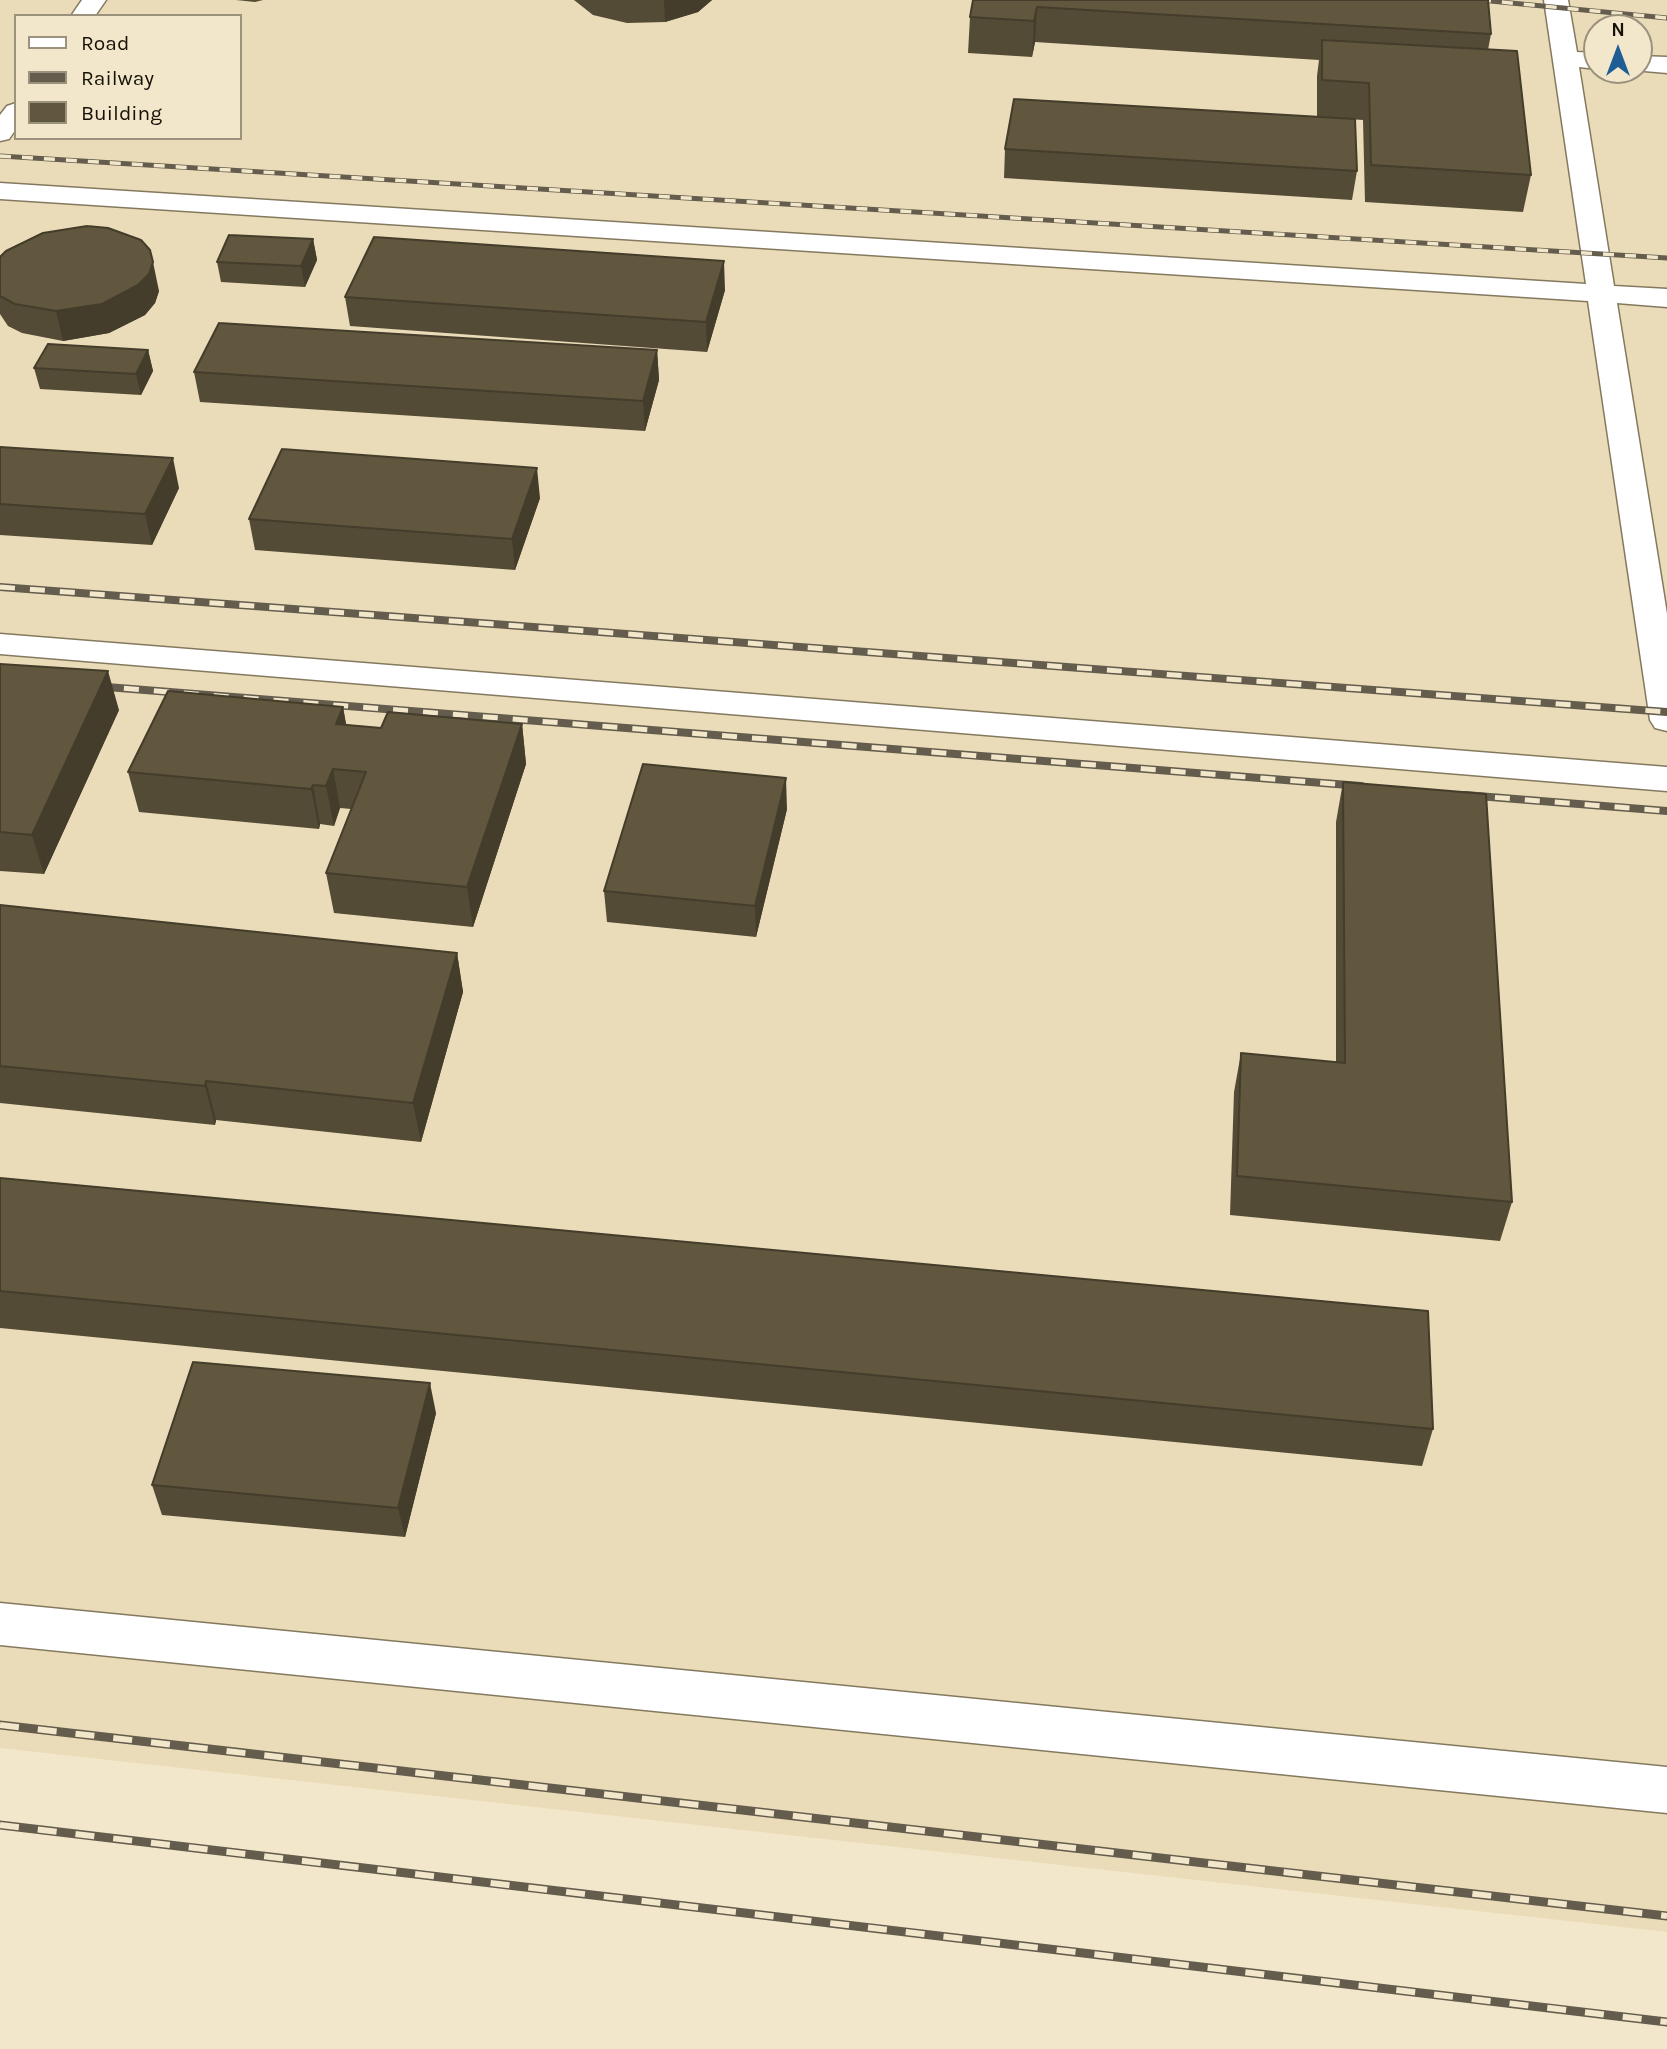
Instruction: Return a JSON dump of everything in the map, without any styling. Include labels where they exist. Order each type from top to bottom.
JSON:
[{"type":"lane","points":[[1556,0],[1667,720]]},
{"type":"lane","points":[[1564,59],[1583,60]]},
{"type":"lane","points":[[0,133],[14,114]]},
{"type":"lane","points":[[0,191],[1667,298]]},
{"type":"lane","points":[[0,645],[1667,779]]},
{"type":"lane","points":[[0,1624],[1667,1790]]},
{"type":"shaded area","points":[[0,0],[1667,0],[1667,1932],[0,1748]]},
{"type":"building","points":[[973,0],[1488,0],[1491,34],[1037,7],[1034,21],[970,17]]},
{"type":"building","points":[[1322,40],[1517,51],[1531,175],[1371,165],[1369,83],[1322,80]]},
{"type":"building","points":[[1014,99],[1355,119],[1357,171],[1005,149]]},
{"type":"building","points":[[87,226],[108,228],[141,240],[150,250],[153,262],[149,274],[138,285],[102,304],[56,311],[15,304],[0,296],[0,257],[6,251],[43,233]]},
{"type":"building","points":[[229,235],[313,239],[301,266],[217,262]]},
{"type":"building","points":[[374,237],[724,261],[706,322],[345,297]]},
{"type":"building","points":[[219,323],[657,350],[643,401],[194,372]]},
{"type":"building","points":[[48,344],[148,350],[136,374],[34,368]]},
{"type":"building","points":[[0,447],[173,458],[145,514],[0,504]]},
{"type":"building","points":[[282,449],[537,468],[512,539],[249,519]]},
{"type":"building","points":[[0,664],[108,671],[32,835],[0,832]]},
{"type":"building","points":[[168,691],[343,707],[336,724],[381,728],[388,712],[522,724],[467,887],[326,873],[366,772],[333,769],[326,786],[313,785],[311,789],[128,772]]},
{"type":"building","points":[[643,764],[786,778],[755,906],[604,891]]},
{"type":"building","points":[[1343,782],[1486,794],[1512,1202],[1237,1176],[1241,1053],[1345,1063]]},
{"type":"building","points":[[0,905],[457,953],[413,1103],[206,1081],[205,1086],[0,1066]]},
{"type":"building","points":[[0,1178],[1428,1311],[1433,1429],[0,1291]]},
{"type":"building","points":[[193,1362],[430,1383],[398,1508],[152,1485]]},
{"type":"railway","points":[[1480,0],[1667,18]]},
{"type":"railway","points":[[0,156],[1667,258]]},
{"type":"railway","points":[[0,587],[1667,712]]},
{"type":"railway","points":[[94,686],[1361,786]]},
{"type":"railway","points":[[1465,795],[1667,811]]},
{"type":"railway","points":[[0,1725],[1667,1916]]},
{"type":"railway","points":[[0,1825],[1667,2022]]}]
